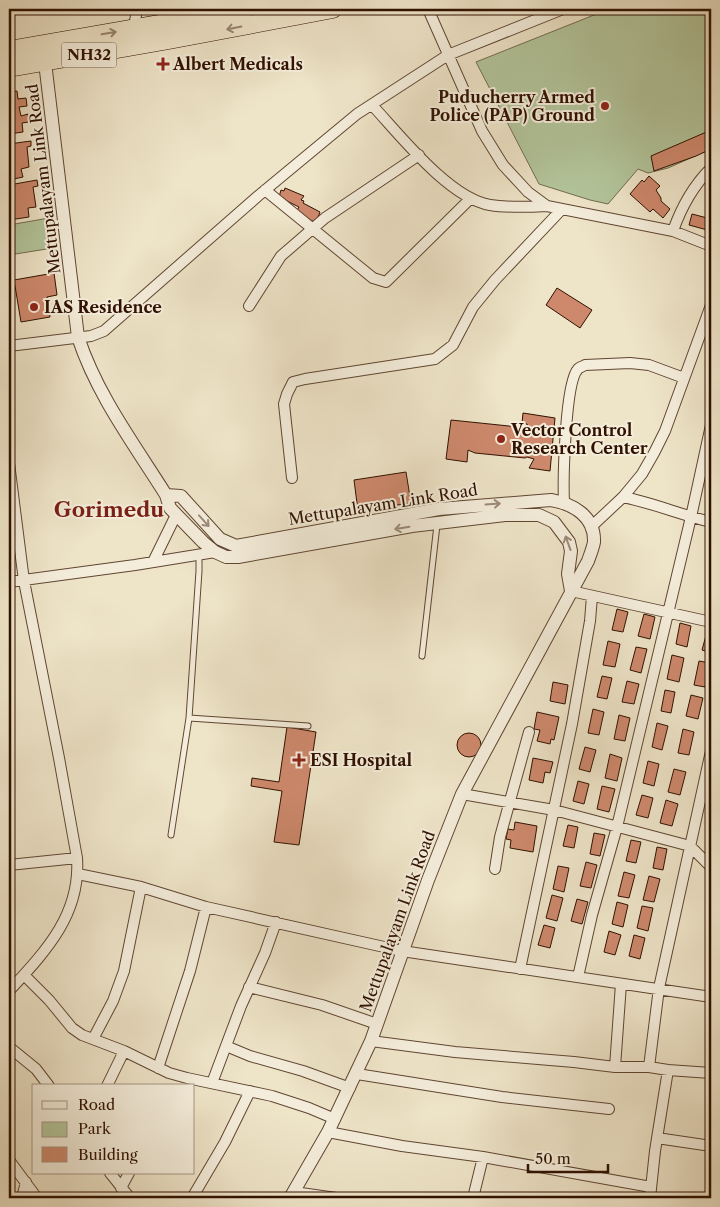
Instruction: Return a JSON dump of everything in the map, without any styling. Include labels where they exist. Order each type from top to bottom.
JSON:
[{"type":"highway","name":"NH32","points":[[9,50],[245,9]]},
{"type":"highway","name":"NH32","points":[[9,68],[333,9]]},
{"type":"street","points":[[134,28],[137,9]]},
{"type":"street","points":[[185,9],[191,9]]},
{"type":"street","points":[[428,9],[482,132],[503,164],[528,192],[547,206]]},
{"type":"street","points":[[9,346],[91,336],[104,331],[265,190],[357,114],[448,55],[564,9]]},
{"type":"street","name":"Mettupalayam Link Road","points":[[43,44],[78,337],[87,363],[101,392],[166,495],[181,496],[220,539],[236,546],[439,509],[551,500],[564,502]]},
{"type":"street","points":[[372,105],[445,182],[471,198],[489,205],[525,208],[547,206],[673,231],[711,246]]},
{"type":"street","points":[[249,306],[281,256],[325,218],[419,155]]},
{"type":"street","points":[[673,231],[676,221],[699,180],[711,168]]},
{"type":"street","points":[[265,190],[373,278],[386,282],[471,198]]},
{"type":"street","points":[[292,478],[284,404],[293,382],[435,359],[453,346],[472,307],[495,280],[562,210]]},
{"type":"street","points":[[684,378],[649,365],[630,363],[584,365],[578,369],[574,376],[565,444],[563,470],[564,502],[576,508],[592,526],[623,497],[642,474],[654,453],[684,378],[706,334],[711,305]]},
{"type":"street","points":[[578,977],[597,897],[617,827],[711,425]]},
{"type":"street","points":[[9,463],[24,581],[59,758],[77,858],[78,874],[68,914],[55,937],[9,991]]},
{"type":"street","points":[[166,495],[170,508],[189,530],[215,552],[226,557],[238,557],[412,526],[505,515],[539,515],[554,522],[569,542],[571,551],[568,574],[571,590],[711,622]]},
{"type":"street","points":[[623,497],[650,503],[711,522]]},
{"type":"street","points":[[153,562],[176,515]]},
{"type":"street","name":"Mettupalayam Link Road","points":[[292,1195],[335,1119],[371,1041],[428,880],[462,794],[588,561],[594,543],[592,526]]},
{"type":"street","points":[[9,582],[215,552]]},
{"type":"street","points":[[520,969],[574,714],[590,621],[592,596]]},
{"type":"street","points":[[495,869],[500,838],[529,732]]},
{"type":"street","points":[[649,1067],[659,988],[711,751]]},
{"type":"street","points":[[462,794],[554,810],[690,846],[711,867]]},
{"type":"street","points":[[9,865],[77,858]]},
{"type":"street","points":[[78,874],[141,887],[206,907],[402,951],[711,997]]},
{"type":"street","points":[[93,1039],[112,1001],[124,971],[141,887]]},
{"type":"street","points":[[158,1068],[190,971],[206,907]]},
{"type":"street","points":[[212,1083],[276,922]]},
{"type":"street","points":[[24,975],[49,1000],[72,1028],[93,1039],[124,1051],[185,1082],[212,1083],[250,1091],[302,1105],[335,1119]]},
{"type":"street","points":[[615,1067],[621,984]]},
{"type":"street","points":[[249,988],[322,1005],[377,1024]]},
{"type":"street","points":[[371,1041],[455,1052],[615,1067],[649,1067],[711,1073]]},
{"type":"street","points":[[226,1046],[250,1056],[323,1077],[350,1088]]},
{"type":"street","points":[[9,1047],[36,1070],[47,1084]]},
{"type":"street","points":[[108,1084],[124,1051]]},
{"type":"street","points":[[650,1198],[668,1070]]},
{"type":"street","points":[[357,1074],[502,1098],[609,1109]]},
{"type":"street","points":[[192,1198],[225,1142],[250,1091]]},
{"type":"street","points":[[328,1132],[652,1187]]},
{"type":"street","points":[[657,1138],[711,1146]]},
{"type":"street","points":[[472,1198],[483,1157]]},
{"type":"street","points":[[9,1160],[37,1198]]},
{"type":"street","points":[[111,1174],[130,1198]]},
{"type":"street","points":[[121,1188],[128,1174]]},
{"type":"street","points":[[22,1198],[26,1182]]},
{"type":"street","points":[[292,1195],[336,1198]]},
{"type":"lane","points":[[422,656],[437,523]]},
{"type":"lane","points":[[171,835],[189,718],[199,554]]},
{"type":"lane","points":[[189,718],[308,726]]},
{"type":"green space","name":"Puducherry Armed Police (PAP) Ground","points":[[609,9],[711,9],[711,149],[668,168],[648,173],[638,169],[608,204],[539,184],[476,62]]},
{"type":"green space","points":[[49,218],[53,248],[9,255],[9,225]]},
{"type":"building","points":[[17,91],[18,99],[26,98],[27,106],[19,107],[21,116],[28,114],[29,122],[22,123],[23,132],[9,134],[9,92]]},
{"type":"building","points":[[711,130],[711,149],[654,171],[651,156]]},
{"type":"building","points":[[31,141],[31,146],[27,147],[29,167],[21,169],[23,177],[9,180],[9,144]]},
{"type":"building","points":[[649,176],[660,186],[656,190],[661,201],[670,209],[663,218],[653,209],[650,212],[630,194],[642,180],[644,182]]},
{"type":"building","points":[[37,180],[38,186],[33,187],[36,207],[28,208],[29,217],[9,220],[9,211],[12,210],[9,185]]},
{"type":"building","points":[[285,188],[304,196],[301,200],[304,201],[303,203],[320,212],[316,223],[296,212],[299,207],[279,197],[281,190],[284,191]]},
{"type":"building","points":[[692,214],[711,219],[711,231],[689,225]]},
{"type":"building","name":"IAS Residence","points":[[54,273],[57,295],[47,297],[50,317],[21,322],[14,280]]},
{"type":"building","points":[[557,288],[592,310],[580,328],[546,305]]},
{"type":"building","name":"Vector Control Research Center","points":[[523,413],[555,418],[550,471],[529,468],[534,459],[527,457],[475,453],[468,450],[467,462],[446,459],[451,420],[528,428],[527,424],[522,423]]},
{"type":"building","points":[[406,472],[411,503],[358,511],[354,480]]},
{"type":"building","points":[[617,609],[628,612],[623,632],[612,630]]},
{"type":"building","points":[[644,614],[655,617],[650,639],[638,636]]},
{"type":"building","points":[[680,623],[691,626],[687,647],[676,644]]},
{"type":"building","points":[[708,628],[711,629],[711,653],[702,650]]},
{"type":"building","points":[[608,641],[620,644],[615,667],[603,665]]},
{"type":"building","points":[[636,647],[647,649],[641,673],[630,670]]},
{"type":"building","points":[[672,655],[684,658],[679,682],[667,679]]},
{"type":"building","points":[[699,661],[710,663],[705,687],[694,685]]},
{"type":"building","points":[[602,676],[612,678],[607,699],[597,697]]},
{"type":"building","points":[[627,681],[639,684],[634,704],[622,702]]},
{"type":"building","points":[[553,682],[568,685],[565,704],[550,701]]},
{"type":"building","points":[[665,690],[675,692],[671,713],[661,711]]},
{"type":"building","points":[[691,695],[703,698],[698,719],[686,716]]},
{"type":"building","points":[[593,709],[604,712],[599,735],[588,733]]},
{"type":"building","points":[[537,712],[559,717],[554,740],[551,739],[550,744],[537,741],[540,730],[534,729]]},
{"type":"building","points":[[619,715],[630,718],[625,741],[614,739]]},
{"type":"building","points":[[657,723],[668,726],[662,750],[652,747]]},
{"type":"building","points":[[287,727],[316,732],[299,845],[274,842],[282,791],[251,786],[252,778],[279,782]]},
{"type":"building","points":[[683,729],[694,732],[689,755],[678,753]]},
{"type":"building","points":[[469,733],[478,736],[481,745],[478,754],[469,757],[460,754],[457,745],[460,736]]},
{"type":"building","points":[[585,747],[596,750],[590,772],[579,769]]},
{"type":"building","points":[[610,754],[622,758],[617,781],[605,778]]},
{"type":"building","points":[[533,758],[553,762],[550,773],[545,772],[543,783],[529,780]]},
{"type":"building","points":[[648,761],[659,764],[654,786],[643,783]]},
{"type":"building","points":[[674,769],[686,772],[680,795],[668,792]]},
{"type":"building","points":[[578,781],[589,784],[584,804],[573,801]]},
{"type":"building","points":[[602,786],[615,789],[609,812],[597,809]]},
{"type":"building","points":[[642,795],[653,798],[648,818],[636,815]]},
{"type":"building","points":[[666,800],[678,804],[672,826],[660,823]]},
{"type":"building","points":[[515,822],[537,826],[533,852],[510,848],[511,840],[506,839],[508,829],[514,830]]},
{"type":"building","points":[[568,825],[578,827],[574,848],[563,846]]},
{"type":"building","points":[[594,833],[605,835],[600,856],[590,854]]},
{"type":"building","points":[[631,840],[641,842],[636,863],[626,861]]},
{"type":"building","points":[[657,847],[667,849],[663,870],[653,868]]},
{"type":"building","points":[[586,862],[597,865],[591,888],[580,886]]},
{"type":"building","points":[[558,866],[569,868],[564,892],[553,889]]},
{"type":"building","points":[[624,872],[635,875],[629,898],[618,896]]},
{"type":"building","points":[[649,876],[660,879],[654,902],[643,900]]},
{"type":"building","points":[[552,895],[563,898],[557,921],[546,918]]},
{"type":"building","points":[[577,899],[588,902],[582,924],[571,921]]},
{"type":"building","points":[[617,902],[628,905],[623,927],[612,924]]},
{"type":"building","points":[[642,906],[653,908],[648,931],[637,928]]},
{"type":"building","points":[[544,925],[555,928],[550,948],[538,945]]},
{"type":"building","points":[[609,931],[621,935],[615,955],[604,952]]},
{"type":"building","points":[[634,935],[645,938],[640,959],[629,956]]},
{"type":"place","name":"Albert Medicals","points":[[163,64]]},
{"type":"place","name":"Puducherry Armed Police (PAP) Ground","points":[[605,106]]},
{"type":"place","name":"IAS Residence","points":[[34,307]]},
{"type":"place","name":"Vector Control Research Center","points":[[501,439]]},
{"type":"place","name":"ESI Hospital","points":[[299,760]]},
{"type":"district","name":"Gorimedu","points":[[109,510]]}]
